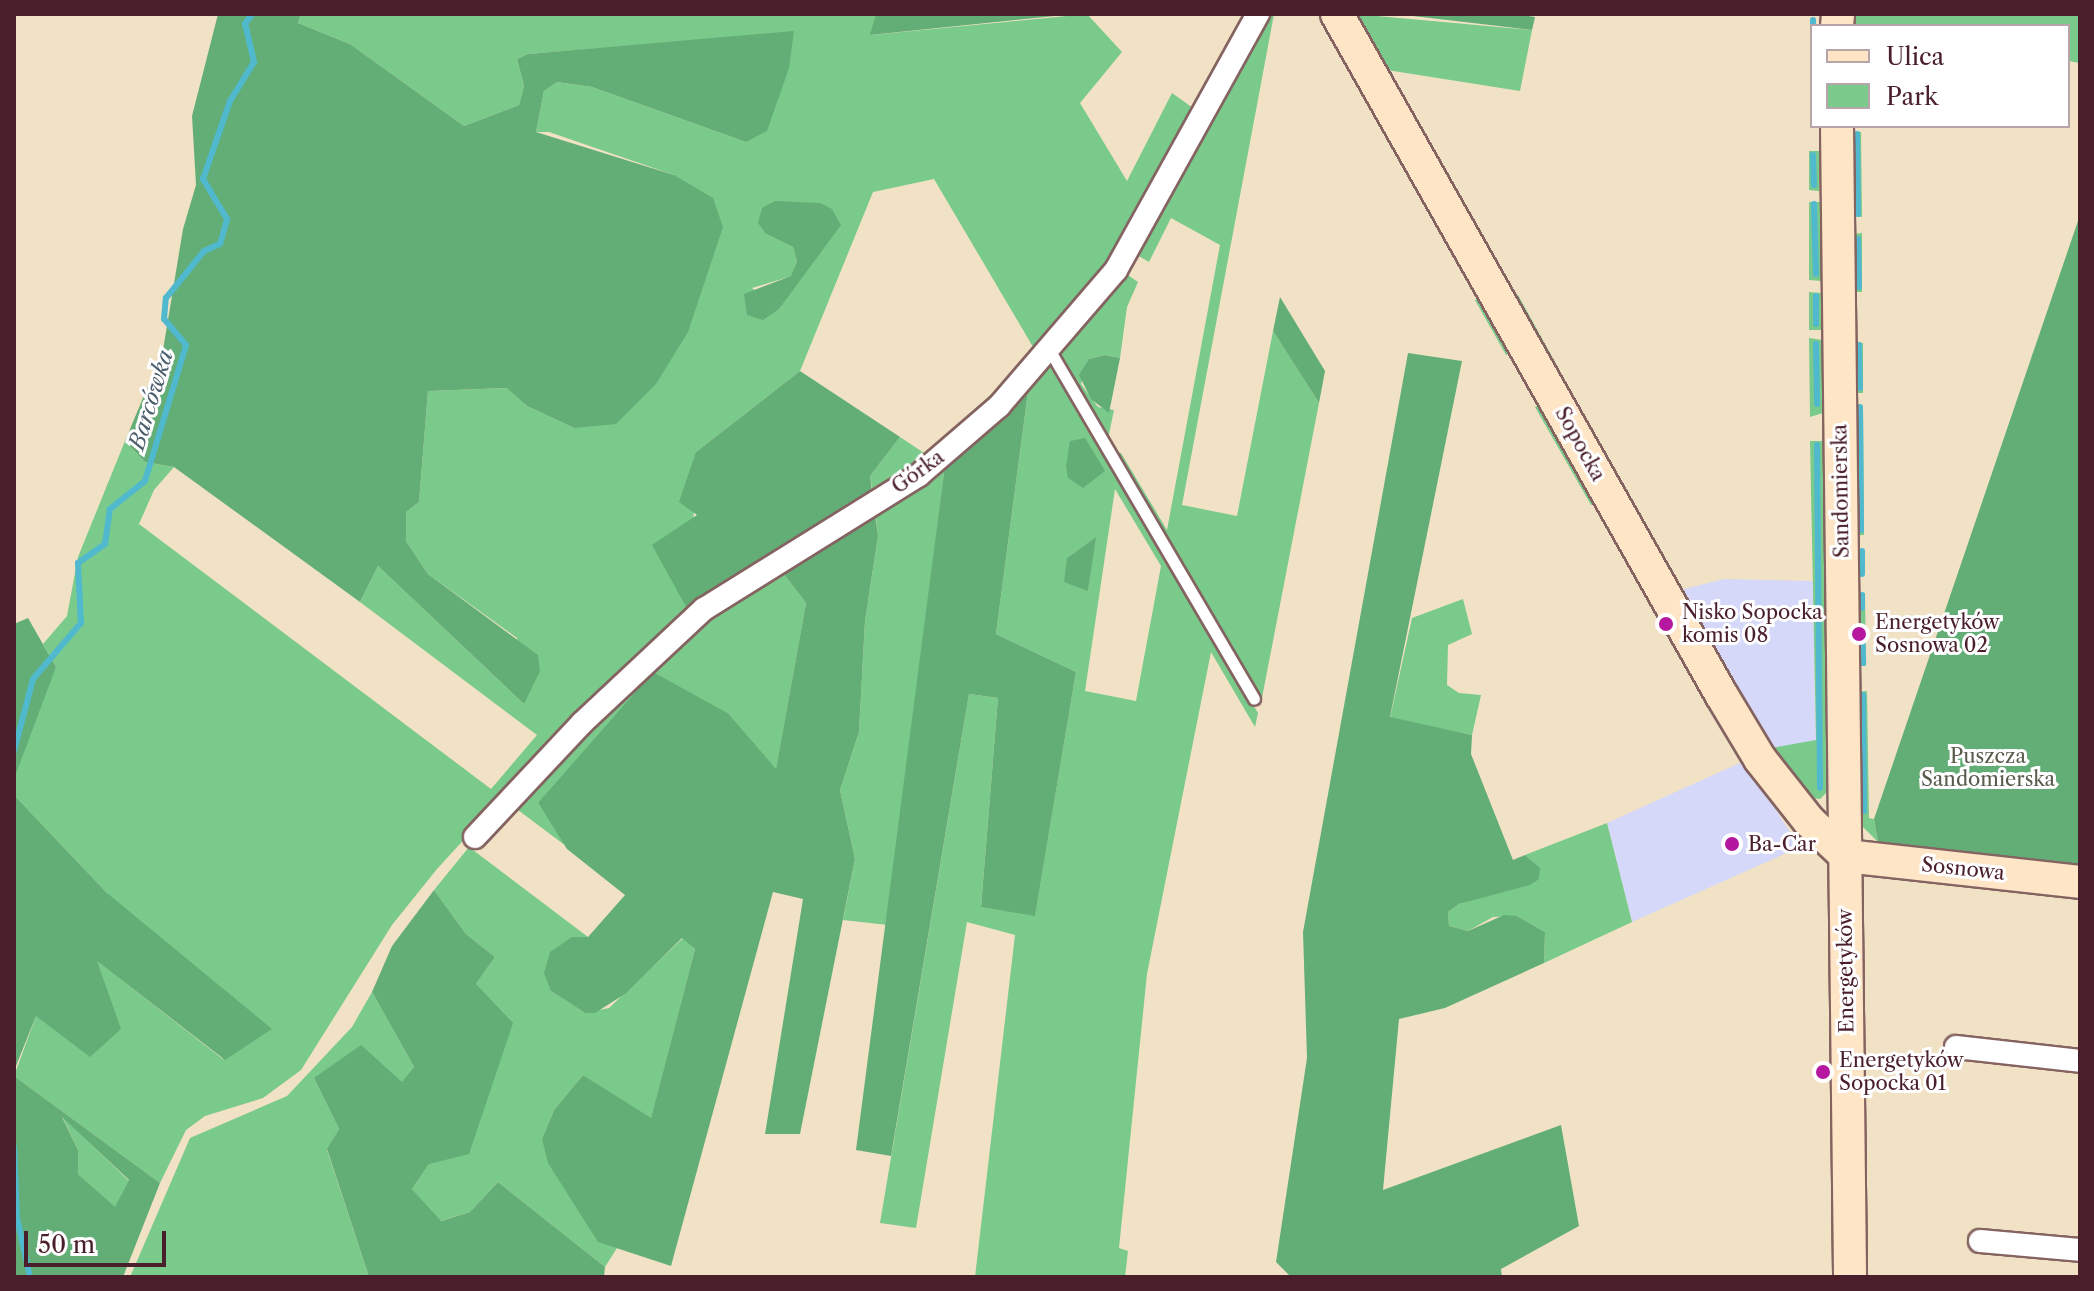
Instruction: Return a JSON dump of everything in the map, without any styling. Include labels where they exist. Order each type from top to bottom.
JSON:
[{"type":"street","name":"Górka","points":[[475,837],[582,723],[704,609],[919,475],[999,406],[1050,351],[1116,270],[1258,14]]},
{"type":"street","name":"Sopocka","points":[[1337,14],[1721,694],[1782,789],[1846,856]]},
{"type":"street","name":"Sandomierska","points":[[1837,128],[1846,856]]},
{"type":"street","name":"Sosnowa","points":[[1846,856],[2080,882]]},
{"type":"street","name":"Energetyków","points":[[1846,856],[1850,1277]]},
{"type":"street","points":[[1956,1047],[2080,1061]]},
{"type":"street","points":[[1980,1241],[2080,1250]]},
{"type":"lane","points":[[1050,351],[1254,699]]},
{"type":"shaded area","points":[[1724,579],[1813,581],[1816,741],[1771,748],[1680,590]]},
{"type":"shaded area","points":[[1744,761],[1800,847],[1632,922],[1607,823]]},
{"type":"green space","points":[[218,14],[301,14],[298,23],[350,44],[464,126],[519,105],[524,86],[517,59],[528,54],[794,31],[789,68],[767,131],[746,142],[592,87],[557,82],[544,91],[536,132],[674,175],[713,198],[723,227],[688,332],[656,384],[616,424],[574,428],[527,406],[507,388],[428,391],[419,502],[406,512],[406,541],[428,574],[538,655],[540,671],[524,704],[378,566],[360,602],[174,467],[145,462],[125,441],[163,350],[183,229],[196,185],[192,116]]},
{"type":"green space","points":[[301,14],[876,14],[871,35],[1087,14],[1122,52],[1080,103],[1127,181],[1172,93],[1200,113],[1105,277],[952,444],[946,437],[1036,352],[934,179],[873,192],[800,371],[696,452],[690,614],[535,762],[437,869],[392,925],[301,1070],[263,1098],[205,1116],[186,1130],[160,1183],[14,1076],[36,1016],[96,960],[224,1060],[107,893],[14,795],[14,779],[36,708],[56,667],[43,644],[67,616],[78,557],[125,441],[145,462],[174,467],[154,490],[139,524],[491,789],[537,735],[360,602],[378,566],[524,704],[517,638],[428,574],[406,541],[406,512],[419,502],[428,391],[508,388],[527,406],[574,428],[674,175],[549,132],[536,132],[544,91],[557,82],[592,87],[746,142],[794,32],[528,54],[517,59],[524,86],[519,105],[464,126],[350,44],[298,23]],"holes":[[[809,203],[821,203],[795,285],[779,309],[752,288],[792,276],[797,260],[793,247],[766,234]]]},
{"type":"green space","points":[[876,14],[1074,14],[870,35]]},
{"type":"green space","points":[[1264,14],[1274,14],[1182,505],[1237,516],[1273,331],[1319,403],[1261,703],[1117,454],[1121,453],[1167,530],[1220,245],[1171,218],[1149,262],[1130,251]]},
{"type":"green space","points":[[1355,14],[1532,30],[1520,91],[1387,70],[1413,120],[1357,25]]},
{"type":"green space","points":[[1396,14],[1516,14],[1535,17],[1532,30]]},
{"type":"green space","points":[[1850,14],[2080,14],[2080,63],[2070,61],[2070,24],[1850,24]]},
{"type":"green space","points":[[1851,132],[1861,132],[1862,217],[1853,216]]},
{"type":"green space","points":[[1809,151],[1819,151],[1819,191],[1809,190]]},
{"type":"green space","points":[[775,201],[820,203],[832,209],[841,225],[779,309],[763,320],[747,315],[744,294],[791,276],[797,261],[793,247],[766,234],[758,223],[762,208]]},
{"type":"green space","points":[[1809,202],[1820,202],[1822,281],[1809,280]]},
{"type":"green space","name":"Puszcza Sandomierska","points":[[2080,215],[2080,872],[1878,842],[1874,819]]},
{"type":"green space","points":[[1862,233],[1862,292],[1852,292],[1853,234]]},
{"type":"green space","points":[[1119,269],[1138,282],[1127,307],[1120,358],[1105,355],[1089,359],[1081,384],[1098,407],[1114,410],[1108,439],[1062,360],[1060,346]]},
{"type":"green space","points":[[1809,292],[1821,293],[1822,330],[1809,330]]},
{"type":"green space","points":[[1512,294],[1518,295],[1560,371],[1554,373]]},
{"type":"green space","points":[[1481,296],[1512,352],[1506,355],[1475,300]]},
{"type":"green space","points":[[1280,297],[1325,371],[1319,403],[1273,331]]},
{"type":"green space","points":[[1809,338],[1822,340],[1823,413],[1810,417]]},
{"type":"green space","points":[[1853,342],[1863,343],[1863,393],[1854,393]]},
{"type":"green space","points":[[1408,353],[1462,361],[1390,717],[1472,735],[1471,754],[1513,860],[1525,855],[1540,868],[1539,879],[1530,885],[1459,904],[1448,912],[1449,926],[1468,931],[1504,915],[1517,916],[1545,932],[1544,963],[1445,1008],[1399,1019],[1383,1190],[1561,1125],[1579,1226],[1501,1269],[1502,1277],[1291,1277],[1276,1262],[1307,1058],[1303,932]]},
{"type":"green space","points":[[1105,355],[1120,358],[1109,413],[1091,399],[1079,375],[1089,359]]},
{"type":"green space","points":[[1048,363],[1258,713],[1255,727],[1211,652],[1147,974],[1119,1248],[1128,1251],[1125,1277],[975,1277],[1015,935],[967,922],[916,1228],[880,1223],[969,694],[998,698],[981,907],[1035,915],[1076,672],[996,634],[1029,384]],"holes":[[[1115,489],[1161,566],[1136,701],[1085,691]],[[1095,538],[1088,590],[1087,590],[1067,558]]]},
{"type":"green space","points":[[800,371],[900,437],[870,476],[878,536],[865,621],[859,732],[840,790],[855,859],[800,1134],[765,1134],[803,899],[773,892],[671,1266],[598,1242],[548,1163],[542,1139],[554,1110],[583,1075],[651,1118],[695,949],[682,938],[625,994],[595,1013],[585,1013],[551,991],[544,973],[550,952],[572,937],[588,937],[625,895],[567,849],[538,803],[653,672],[729,714],[776,769],[806,603],[777,565],[690,614],[652,545],[697,515],[679,502],[696,452]]},
{"type":"green space","points":[[1029,384],[996,634],[1076,672],[1035,916],[981,907],[998,698],[969,694],[891,1156],[856,1150],[945,465]]},
{"type":"green space","points":[[1541,403],[1596,502],[1591,505],[1535,407]]},
{"type":"green space","points":[[1854,406],[1863,406],[1864,535],[1856,535]]},
{"type":"green space","points":[[900,437],[933,459],[874,499],[870,476]]},
{"type":"green space","points":[[1085,438],[1105,471],[1083,488],[1068,478],[1066,467],[1070,441]]},
{"type":"green space","points":[[1810,441],[1823,441],[1827,792],[1820,799],[1809,798],[1771,748],[1816,740]]},
{"type":"green space","points":[[945,465],[888,925],[843,920],[855,859],[840,790],[859,732],[865,621],[878,536],[875,509]]},
{"type":"green space","points":[[1096,537],[1088,591],[1064,582],[1067,558]]},
{"type":"green space","points":[[777,565],[806,603],[776,770],[729,714],[538,803],[566,846],[510,804],[686,633]]},
{"type":"green space","points":[[1865,593],[1866,666],[1858,666],[1857,594]]},
{"type":"green space","points":[[1463,599],[1472,634],[1448,645],[1447,685],[1459,693],[1481,695],[1472,735],[1390,718],[1412,618]]},
{"type":"green space","points":[[28,618],[56,667],[14,779],[14,624]]},
{"type":"green space","points":[[1867,691],[1869,818],[1874,819],[1878,842],[1860,824],[1858,692]]},
{"type":"green space","points":[[14,795],[107,893],[272,1029],[225,1060],[97,961],[121,1029],[90,1057],[36,1016],[14,1071]]},
{"type":"green space","points":[[1607,823],[1632,922],[1544,963],[1545,932],[1517,916],[1493,917],[1468,931],[1449,926],[1448,912],[1459,904],[1538,879],[1534,863],[1525,855]]},
{"type":"green space","points":[[469,847],[588,937],[572,937],[551,991],[585,1013],[609,1008],[683,938],[695,949],[651,1119],[583,1075],[554,1110],[542,1139],[598,1241],[617,1248],[605,1267],[498,1182],[470,1212],[440,1221],[412,1189],[429,1164],[476,984],[495,957],[466,934],[434,890]]},
{"type":"green space","points":[[434,890],[466,934],[495,957],[476,984],[513,1023],[469,1154],[429,1164],[412,1189],[441,1221],[470,1212],[498,1182],[605,1267],[604,1277],[369,1277],[327,1149],[339,1129],[314,1078],[361,1045],[402,1082],[414,1067],[372,992],[392,946]]},
{"type":"green space","points":[[372,992],[414,1067],[402,1083],[314,1078],[339,1129],[327,1150],[369,1277],[130,1277],[190,1138],[287,1096],[352,1027]]},
{"type":"green space","points":[[14,1076],[160,1183],[123,1277],[14,1277]],"holes":[[[62,1117],[129,1180],[115,1207],[78,1174],[78,1150]]]},
{"type":"green space","points":[[62,1116],[129,1181],[115,1208],[78,1174],[78,1150]]},
{"type":"waterway","name":"Barcówka","points":[[14,751],[33,679],[81,623],[78,563],[105,544],[110,509],[145,481],[186,345],[164,319],[166,298],[204,251],[220,244],[227,219],[203,179],[230,101],[254,62],[245,24],[252,14]]},
{"type":"waterway","points":[[1857,134],[1858,214]]},
{"type":"waterway","points":[[1813,155],[1814,185]]},
{"type":"waterway","points":[[1814,204],[1816,274]]},
{"type":"waterway","points":[[1858,239],[1859,287]]},
{"type":"waterway","points":[[1816,296],[1816,324]]},
{"type":"waterway","points":[[1816,344],[1817,404]]},
{"type":"waterway","points":[[1859,345],[1860,388]]},
{"type":"waterway","points":[[1860,407],[1861,530]]},
{"type":"waterway","points":[[1817,445],[1820,788]]},
{"type":"waterway","points":[[1862,551],[1862,574]]},
{"type":"waterway","points":[[1862,595],[1862,608]]},
{"type":"waterway","points":[[1862,628],[1863,663]]},
{"type":"waterway","points":[[1863,695],[1864,811]]},
{"type":"waterway","name":"Barcówka","points":[[14,1147],[17,1218],[30,1277]]},
{"type":"place","name":"Nisko Sopocka komis 08","points":[[1666,624]]},
{"type":"place","name":"Energetyków Sosnowa 02","points":[[1859,634]]},
{"type":"place","name":"Ba-Car","points":[[1732,844]]},
{"type":"place","name":"Energetyków Sopocka 01","points":[[1823,1072]]}]
